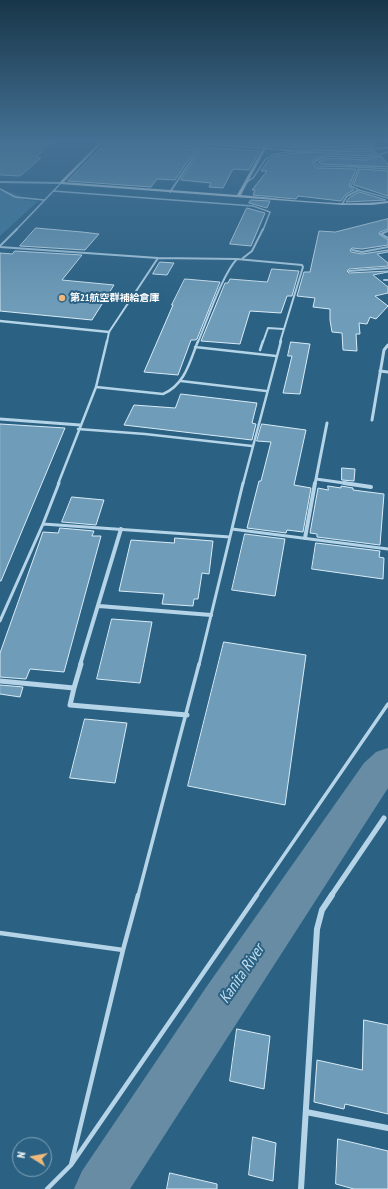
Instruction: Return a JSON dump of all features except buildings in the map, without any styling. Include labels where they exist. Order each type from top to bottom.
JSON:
[{"type":"street","points":[[231,196],[342,204],[372,204],[388,202]]},
{"type":"street","points":[[342,204],[347,196]]},
{"type":"street","points":[[0,321],[109,332]]},
{"type":"street","points":[[372,420],[384,350],[388,344]]},
{"type":"street","points":[[380,371],[388,372]]},
{"type":"street","points":[[0,419],[80,425]]},
{"type":"street","points":[[305,538],[327,423]]},
{"type":"street","points":[[316,479],[371,486]]},
{"type":"street","points":[[121,530],[99,606],[91,625],[70,705],[187,715]]},
{"type":"street","points":[[99,606],[212,615]]},
{"type":"street","points":[[0,681],[74,688]]},
{"type":"street","points":[[301,1189],[317,929],[322,910],[384,818]]},
{"type":"street","points":[[306,1112],[388,1128]]},
{"type":"lane","points":[[14,196],[44,200]]},
{"type":"lane","points":[[0,246],[48,196]]},
{"type":"lane","points":[[96,387],[163,394],[173,390],[181,381],[232,264],[237,259],[247,257],[253,252],[270,212],[253,206],[126,196]]},
{"type":"lane","points":[[388,231],[381,234],[388,238]]},
{"type":"lane","points":[[0,246],[158,258],[237,259],[302,265],[303,267],[283,329],[266,391],[187,715],[123,950],[71,1165]]},
{"type":"lane","points":[[352,250],[362,252],[388,247]]},
{"type":"lane","points":[[0,621],[43,524],[78,429],[96,387],[109,332],[158,258]]},
{"type":"lane","points":[[349,271],[388,268]]},
{"type":"lane","points":[[260,350],[268,328],[283,329]]},
{"type":"lane","points":[[195,347],[276,356]]},
{"type":"lane","points":[[181,381],[266,391]]},
{"type":"lane","points":[[78,429],[145,434],[252,446]]},
{"type":"lane","points":[[43,524],[230,537]]},
{"type":"lane","points":[[232,529],[388,549]]},
{"type":"lane","points":[[47,1189],[71,1165],[388,704]]},
{"type":"lane","points":[[0,933],[123,950]]},
{"type":"shaded area","points":[[0,196],[19,196],[25,200],[38,201],[0,236]]},
{"type":"waterway","name":"Kanita River","points":[[100,1189],[223,1002],[377,774],[388,763]]},
{"type":"place","name":"第21航空群補給倉庫","points":[[62,298]]}]
